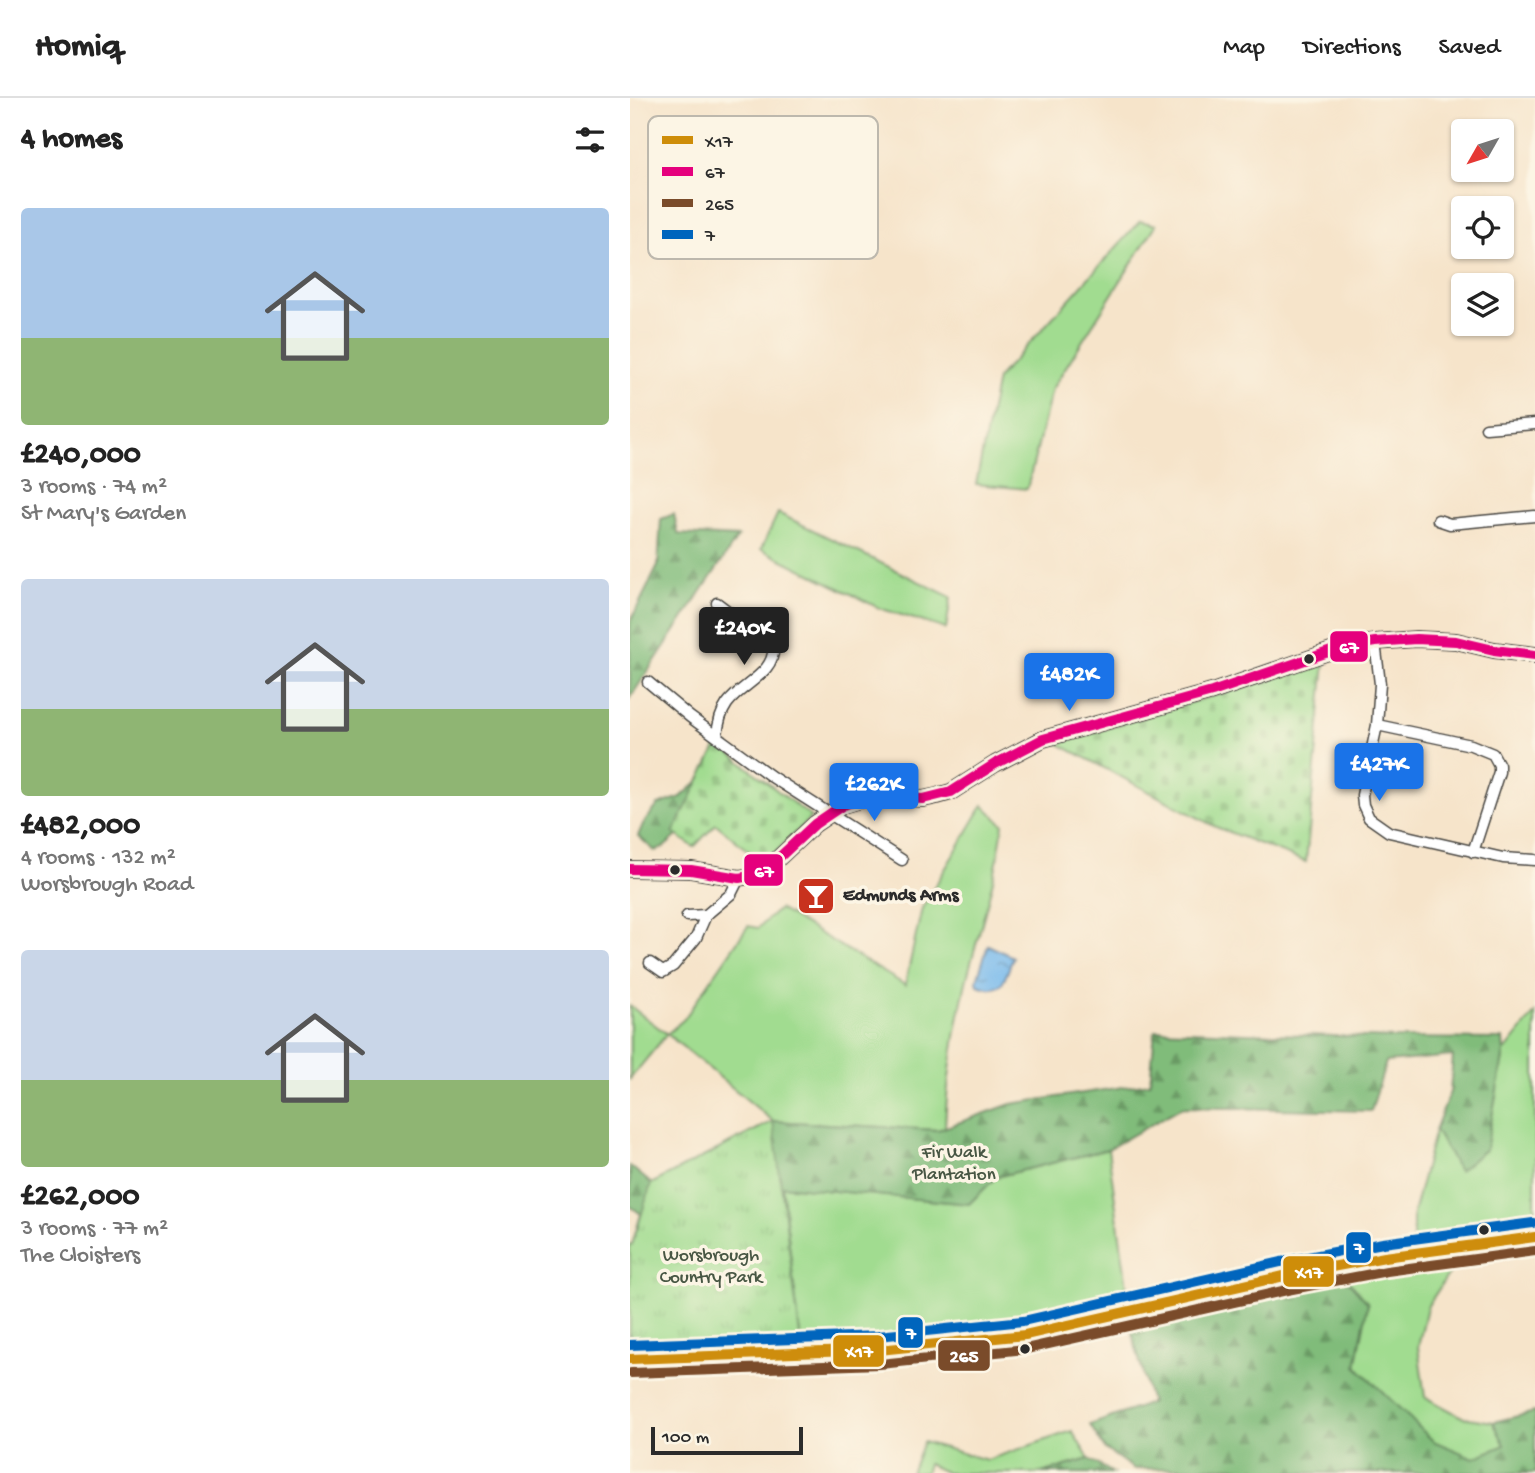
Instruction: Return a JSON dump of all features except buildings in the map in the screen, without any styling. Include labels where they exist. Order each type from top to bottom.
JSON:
[{"type":"highway","points":[[630,1359],[879,1350],[1005,1338],[1385,1257],[1535,1237]]},
{"type":"street","points":[[1486,428],[1535,424]]},
{"type":"street","points":[[1438,520],[1450,524],[1535,516]]},
{"type":"street","points":[[717,603],[773,645],[774,654],[763,673],[737,693],[726,706],[719,721],[717,736]]},
{"type":"street","points":[[630,869],[691,870],[739,878],[755,875],[769,867],[829,813],[843,805],[873,796],[923,799],[951,792],[995,764],[1043,739],[1212,692],[1340,649],[1375,642],[1416,639],[1456,641],[1494,650],[1535,655]]},
{"type":"street","points":[[1375,642],[1380,684],[1377,725],[1362,795],[1369,818],[1389,832],[1503,858],[1535,860]]},
{"type":"street","points":[[648,682],[690,717],[783,785],[902,860]]},
{"type":"street","points":[[1377,725],[1471,745],[1493,754],[1499,765],[1499,772],[1473,852]]},
{"type":"street","points":[[650,963],[663,972],[673,966],[695,938],[706,915],[731,894],[739,878]]},
{"type":"street","points":[[687,916],[706,915]]},
{"type":"green space","points":[[1140,221],[1156,225],[1052,389],[1027,489],[976,484],[997,379]]},
{"type":"green space","points":[[778,513],[951,597],[946,629],[879,608],[761,549]]},
{"type":"green space","points":[[674,514],[678,534],[738,537],[630,698],[630,622],[658,566],[661,519]]},
{"type":"green space","points":[[1325,662],[1306,862],[1216,827],[1057,743]]},
{"type":"green space","points":[[718,744],[811,817],[764,864],[716,824],[694,847],[673,833]]},
{"type":"green space","points":[[701,779],[691,824],[663,848],[655,851],[638,836],[643,824],[658,805],[681,797]]},
{"type":"green space","points":[[983,805],[1003,824],[992,884],[958,1018],[945,1127],[938,1130],[773,1121],[667,1034],[684,1019],[748,926],[758,928],[779,909],[905,985],[922,908]]},
{"type":"green space","points":[[630,1006],[667,1034],[630,1079]]},
{"type":"green space","points":[[1535,1013],[1535,1226],[1413,1243],[1413,1214],[1435,1130],[1459,1170],[1486,1149],[1504,1052]]},
{"type":"green space","name":"Fir Walk Plantation","points":[[1155,1030],[1503,1039],[1504,1052],[1486,1149],[1459,1171],[1435,1130],[1450,1092],[1453,1056],[1386,1062],[1371,1111],[1182,1107],[1108,1149],[996,1177],[969,1204],[782,1186],[801,1344],[630,1246],[641,1214],[630,1206],[630,1166],[652,1184],[773,1121],[938,1130],[1011,1104],[1150,1083]]},
{"type":"green space","name":"Worsbrough Country Park","points":[[773,1121],[801,1344],[630,1353],[630,1246],[651,1184]]},
{"type":"green space","points":[[1108,1149],[1129,1302],[1034,1324],[910,1339],[801,1344],[782,1186],[969,1204],[996,1177]]},
{"type":"green space","points":[[1485,1253],[1450,1272],[1427,1307],[1418,1347],[1425,1397],[1462,1417],[1493,1422],[1506,1445],[1474,1459],[1433,1441],[1356,1366],[1368,1303],[1342,1274]]},
{"type":"green space","points":[[1342,1274],[1368,1303],[1356,1366],[1433,1441],[1474,1458],[1505,1445],[1493,1422],[1535,1412],[1535,1473],[1256,1473],[1232,1467],[1134,1469],[1105,1449],[1090,1425],[1151,1403],[1129,1322]]},
{"type":"green space","points":[[1072,1431],[1089,1459],[1042,1473],[947,1473],[928,1464],[925,1473],[911,1473],[923,1442],[987,1460]]},
{"type":"green space","points":[[1089,1459],[1113,1473],[1042,1473]]},
{"type":"water","points":[[988,945],[1013,957],[1002,983],[993,988],[978,985],[977,980]]},
{"type":"transit line","name":"67","points":[[630,869],[691,870],[739,878],[755,875],[769,867],[815,824],[843,805],[873,796],[923,799],[951,792],[995,764],[1043,739],[1212,692],[1340,648],[1416,639],[1456,641],[1494,650],[1535,655]]},
{"type":"transit line","name":"7","points":[[630,1345],[878,1336],[1023,1321],[1281,1262],[1383,1243],[1533,1223]]},
{"type":"transit line","name":"X17","points":[[630,1359],[879,1350],[1025,1335],[1284,1276],[1385,1257],[1535,1237]]},
{"type":"transit line","name":"265","points":[[631,1373],[880,1364],[1026,1349],[1287,1290],[1387,1271],[1535,1251]]},
{"type":"place","name":"Edmunds Arms","points":[[816,896]]}]
